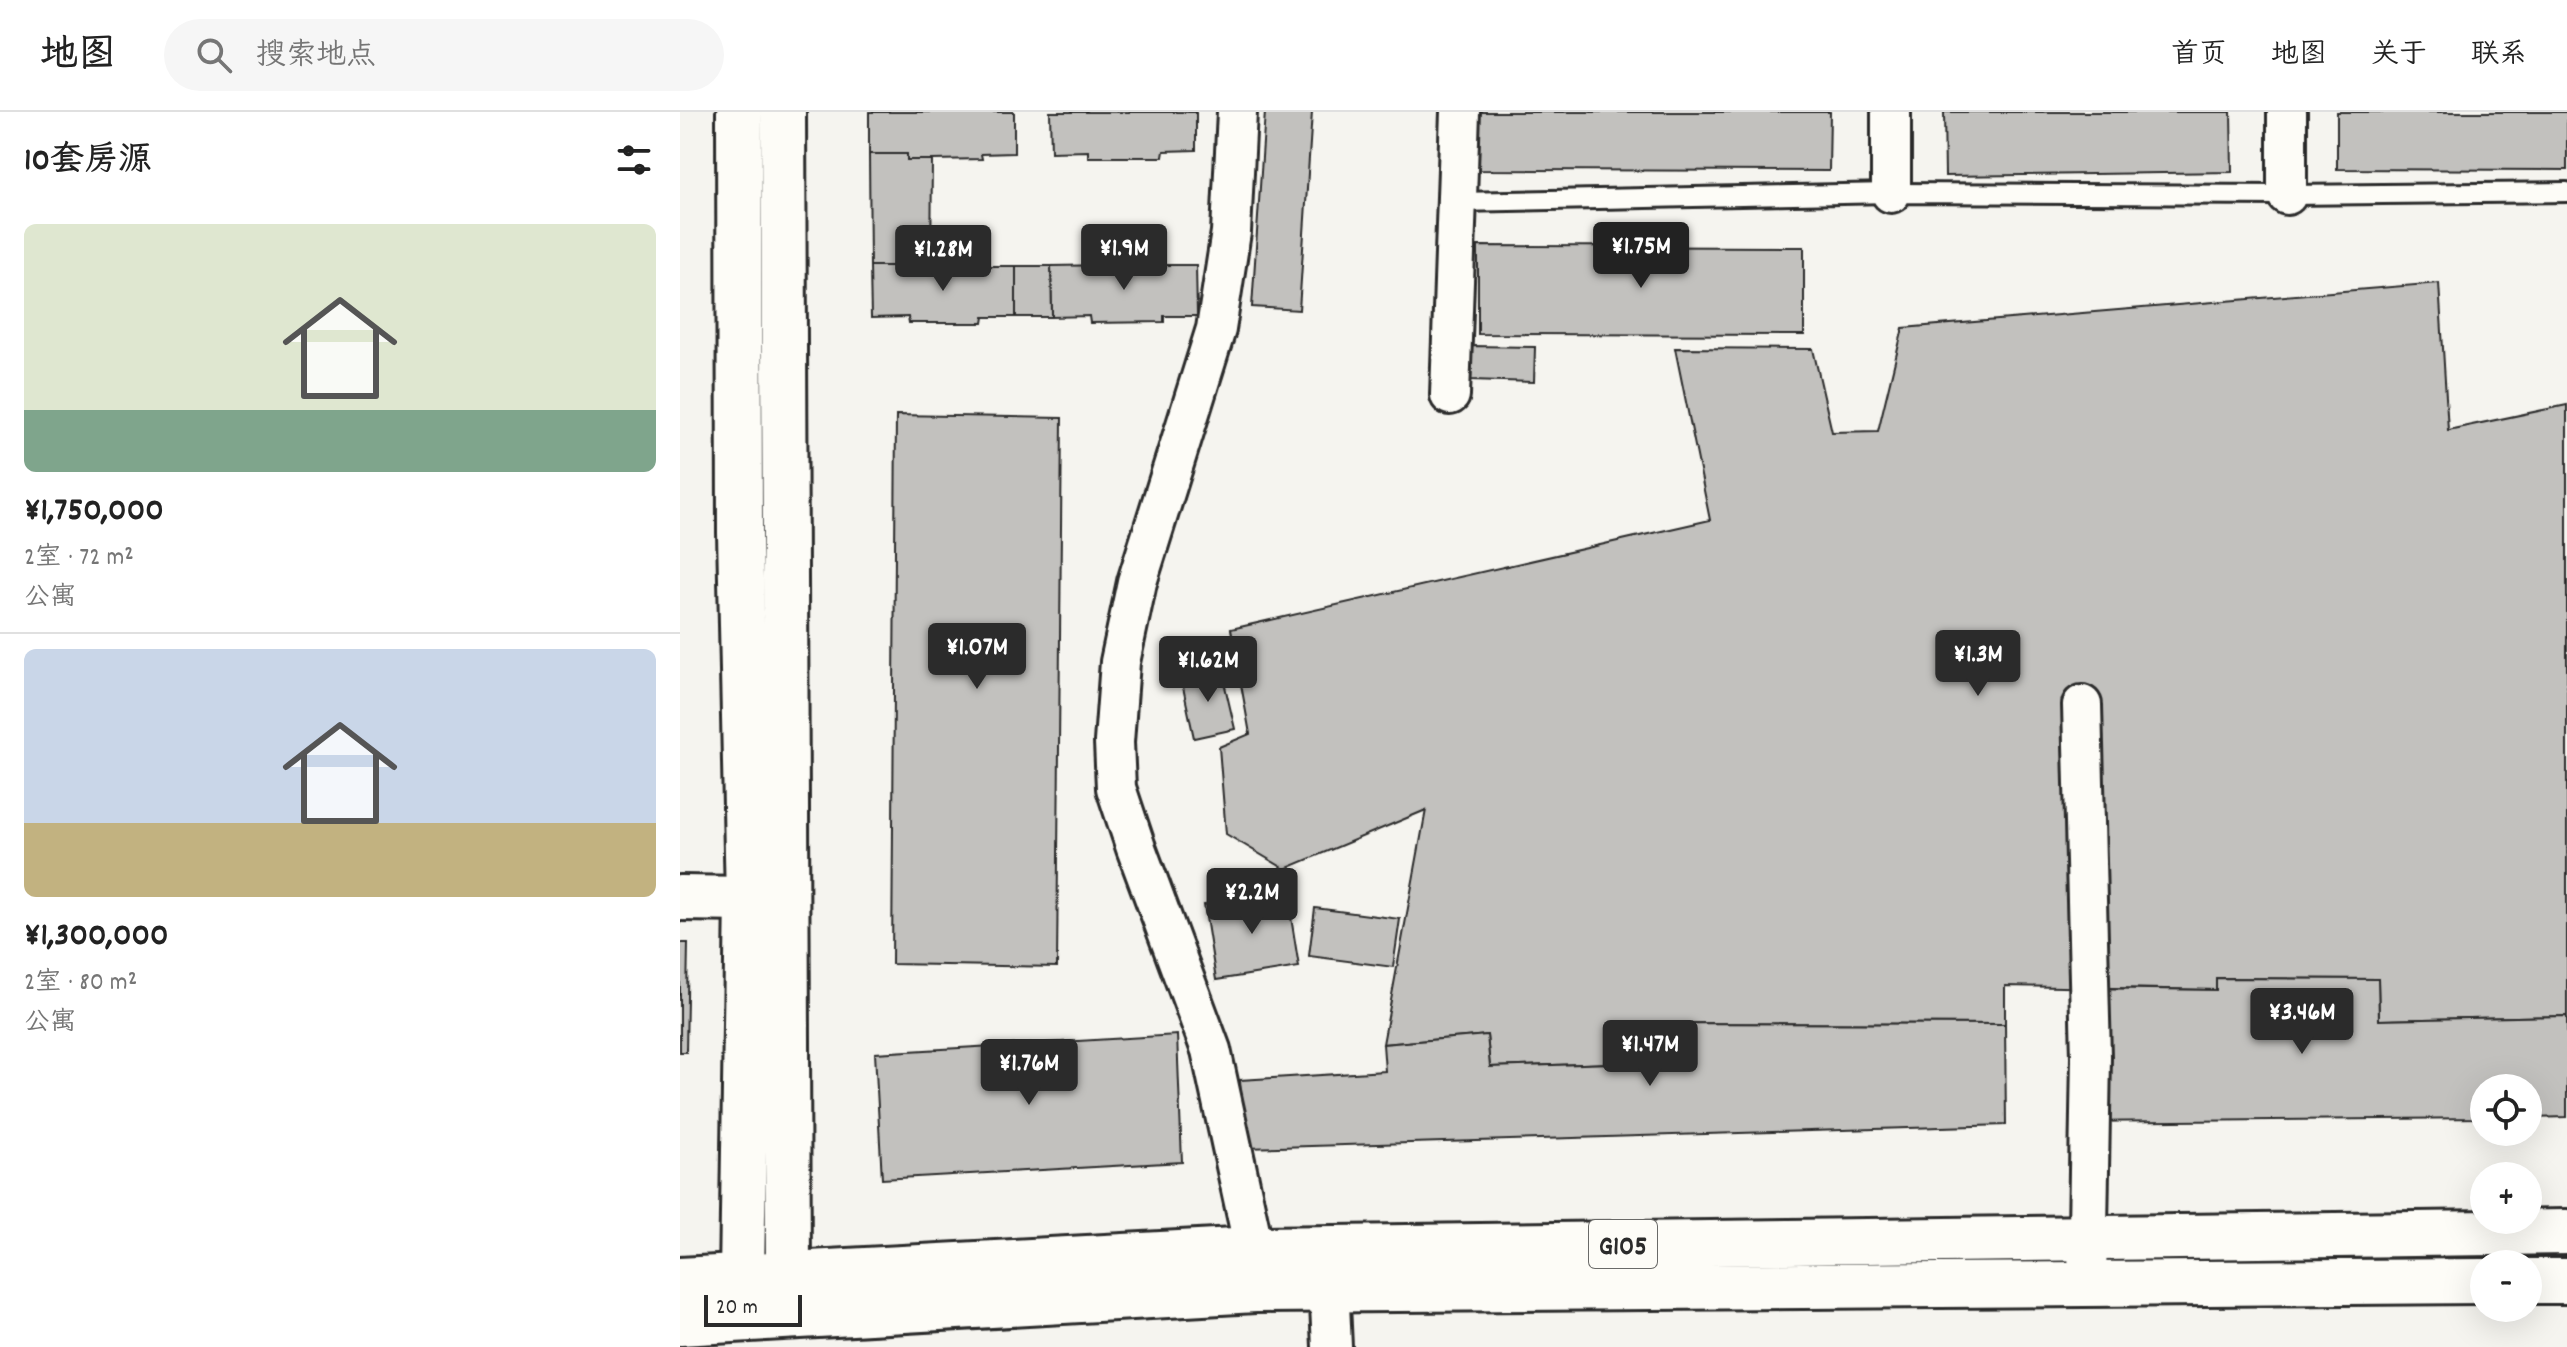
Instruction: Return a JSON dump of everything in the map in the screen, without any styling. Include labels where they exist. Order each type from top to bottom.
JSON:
[{"type":"main road","points":[[739,112],[740,517],[748,899],[743,1297]]},
{"type":"main road","points":[[783,112],[789,1294]]},
{"type":"main road","points":[[680,898],[748,899]]},
{"type":"main road","name":"G105","points":[[680,1323],[743,1297],[1254,1270],[1328,1247],[2567,1232]]},
{"type":"main road","name":"G105","points":[[1254,1270],[1328,1290],[2470,1281]]},
{"type":"main road","name":"G105","points":[[680,1280],[743,1297]]},
{"type":"main road","points":[[2542,1281],[2567,1281]]},
{"type":"street","points":[[1237,112],[1231,232],[1216,329],[1137,582],[1120,662],[1114,742],[1116,788],[1211,1050],[1254,1270]]},
{"type":"street","points":[[1450,395],[1460,112]]},
{"type":"street","points":[[1891,112],[1891,193]]},
{"type":"street","points":[[2287,112],[2287,195]]},
{"type":"street","points":[[2082,705],[2091,1057],[2087,1285]]},
{"type":"street","points":[[1328,1247],[1332,1347]]},
{"type":"lane","points":[[1458,202],[1891,193],[2287,195],[2567,192]]},
{"type":"building","points":[[869,112],[1014,112],[1014,153],[981,154],[982,159],[932,160],[907,160],[907,154],[869,154]]},
{"type":"building","points":[[1050,112],[1196,112],[1196,150],[1164,151],[1163,157],[1088,157],[1088,151],[1051,152]]},
{"type":"building","points":[[1265,112],[1312,112],[1299,310],[1252,307]]},
{"type":"building","points":[[1474,112],[1830,112],[1829,171],[1474,170]]},
{"type":"building","points":[[1944,112],[2231,112],[2232,172],[1945,176]]},
{"type":"building","points":[[2337,112],[2567,112],[2567,170],[2337,169]]},
{"type":"building","points":[[869,154],[907,154],[907,160],[932,160],[931,266],[870,266]]},
{"type":"building","points":[[1478,246],[1804,247],[1804,335],[1478,334]]},
{"type":"building","points":[[1135,261],[1147,261],[1148,265],[1196,265],[1197,316],[1164,316],[1164,322],[1090,323],[1089,316],[1052,317],[1051,266],[1112,265],[1112,262],[1135,265]]},
{"type":"building","points":[[954,262],[967,262],[967,266],[1016,266],[1016,317],[984,317],[983,323],[909,323],[908,317],[871,318],[870,266],[931,266],[931,263],[946,263],[946,266],[954,265]]},
{"type":"building","points":[[1016,266],[1051,266],[1052,317],[1016,317]]},
{"type":"building","points":[[2439,283],[2448,430],[2567,405],[2567,1016],[2379,1020],[2378,979],[2216,978],[2216,990],[2005,986],[2005,1024],[1643,1023],[1643,1062],[1490,1067],[1487,1035],[1383,1044],[1426,810],[1285,869],[1226,834],[1219,747],[1250,734],[1231,629],[1710,520],[1675,348],[1813,349],[1832,432],[1878,431],[1903,328]]},
{"type":"building","points":[[1471,346],[1535,347],[1534,382],[1471,380]]},
{"type":"building","points":[[896,415],[1062,418],[1057,967],[892,964]]},
{"type":"building","points":[[1221,669],[1235,729],[1194,738],[1181,678]]},
{"type":"building","points":[[1287,892],[1299,967],[1216,980],[1204,905]]},
{"type":"building","points":[[1315,908],[1400,919],[1393,967],[1309,956]]},
{"type":"building","points":[[680,943],[688,943],[686,1052],[680,1052]]},
{"type":"building","points":[[2216,978],[2378,979],[2379,1020],[2567,1016],[2567,1117],[2542,1118],[2542,1074],[2470,1074],[2470,1118],[2078,1122],[2079,988],[2216,990]]},
{"type":"building","points":[[1643,1023],[2005,1024],[2006,1125],[1244,1148],[1240,1080],[1385,1071],[1383,1044],[1487,1035],[1490,1067],[1643,1062]]},
{"type":"building","points":[[1177,1035],[1182,1162],[882,1179],[875,1053]]}]
